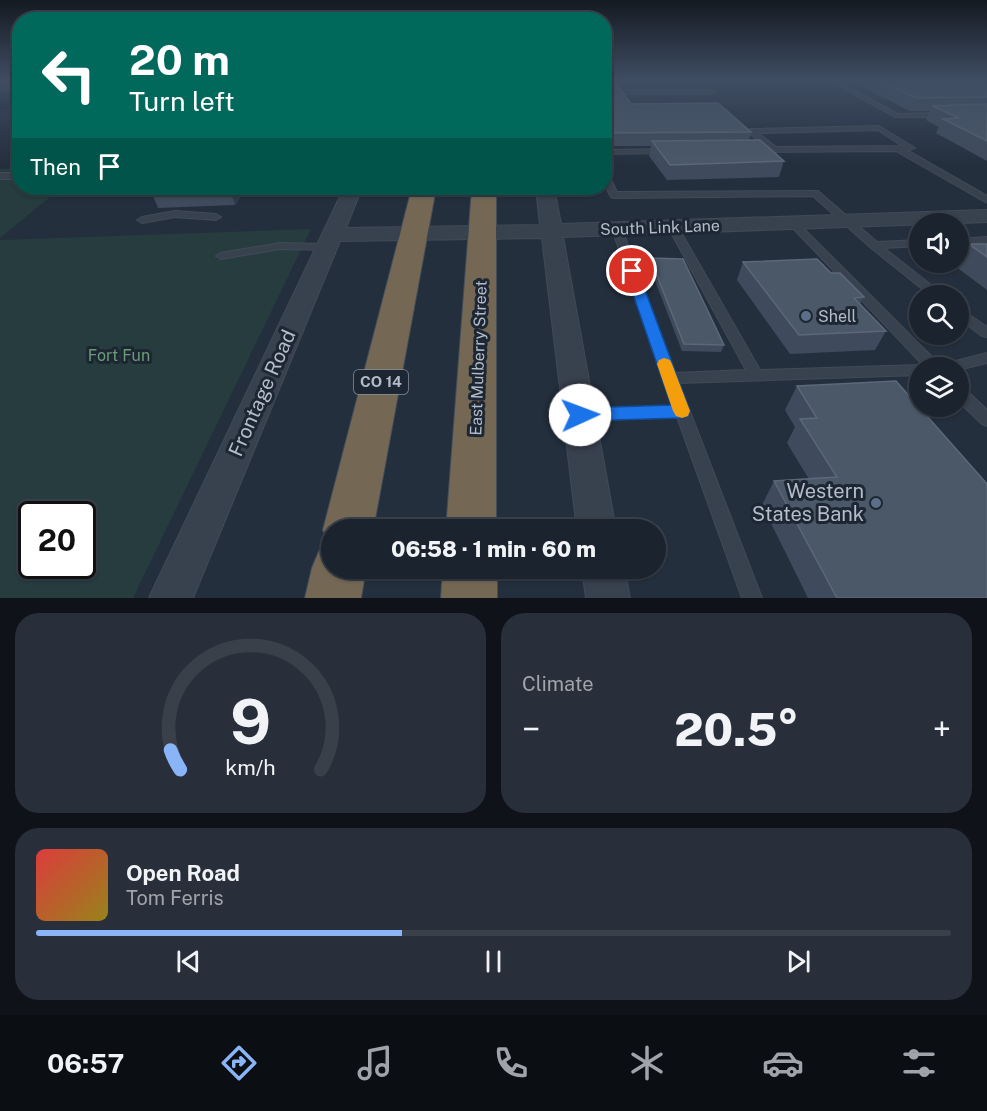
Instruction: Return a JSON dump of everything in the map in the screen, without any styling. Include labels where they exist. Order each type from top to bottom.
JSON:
[{"type":"highway","name":"CO 14","points":[[350,519],[422,195]]},
{"type":"highway","name":"East Mulberry Street","points":[[471,519],[484,195]]},
{"type":"highway","points":[[333,598],[337,579]]},
{"type":"highway","points":[[469,598],[470,579]]},
{"type":"street","name":"Frontage Road","points":[[171,598],[350,195]]},
{"type":"street","points":[[546,195],[595,519]]},
{"type":"street","name":"South Link Lane","points":[[331,241],[414,234],[987,216]]},
{"type":"street","points":[[605,579],[608,598]]},
{"type":"lane","points":[[884,109],[897,116],[953,115]]},
{"type":"lane","points":[[752,150],[774,150],[911,148],[879,128],[751,131],[774,150]]},
{"type":"lane","points":[[898,148],[987,200]]},
{"type":"lane","points":[[612,152],[672,151]]},
{"type":"lane","points":[[612,191],[614,195],[814,193],[925,285]]},
{"type":"lane","points":[[142,220],[176,214],[216,217]]},
{"type":"lane","points":[[793,223],[924,357]]},
{"type":"lane","points":[[673,227],[755,374]]},
{"type":"lane","points":[[617,229],[669,378],[752,598]]},
{"type":"lane","points":[[969,241],[987,240]]},
{"type":"lane","points":[[221,256],[280,246],[331,241]]},
{"type":"lane","points":[[874,245],[909,243]]},
{"type":"lane","points":[[969,319],[987,333]]},
{"type":"lane","points":[[969,362],[987,358]]},
{"type":"lane","points":[[669,378],[909,370]]},
{"type":"lane","points":[[969,402],[987,420]]},
{"type":"lane","points":[[580,415],[682,411]]},
{"type":"green space","points":[[12,168],[12,195],[52,195],[0,238],[0,169]]},
{"type":"green space","name":"Fort Fun","points":[[311,229],[133,598],[0,598],[0,240]]},
{"type":"building","points":[[612,109],[725,109],[751,132],[612,133]]},
{"type":"building","points":[[939,109],[987,109],[987,141],[943,119],[959,118]]},
{"type":"building","points":[[760,140],[784,161],[670,165],[652,141]]},
{"type":"building","points":[[969,244],[987,244],[987,257]]},
{"type":"building","points":[[650,258],[683,259],[724,345],[684,344]]},
{"type":"building","points":[[817,259],[831,273],[840,273],[864,297],[854,298],[886,331],[799,335],[743,262]]},
{"type":"building","name":"Western States Bank","points":[[896,381],[909,396],[909,417],[928,417],[987,484],[987,598],[837,598],[774,481],[837,477],[800,419],[817,418],[797,386]]},
{"type":"slow traffic","points":[[664,364],[682,411]]},
{"type":"place","name":"Shell","points":[[806,316]]},
{"type":"place","name":"Western States Bank","points":[[876,503]]},
{"type":"route","points":[[580,415],[682,411],[632,271]]}]
